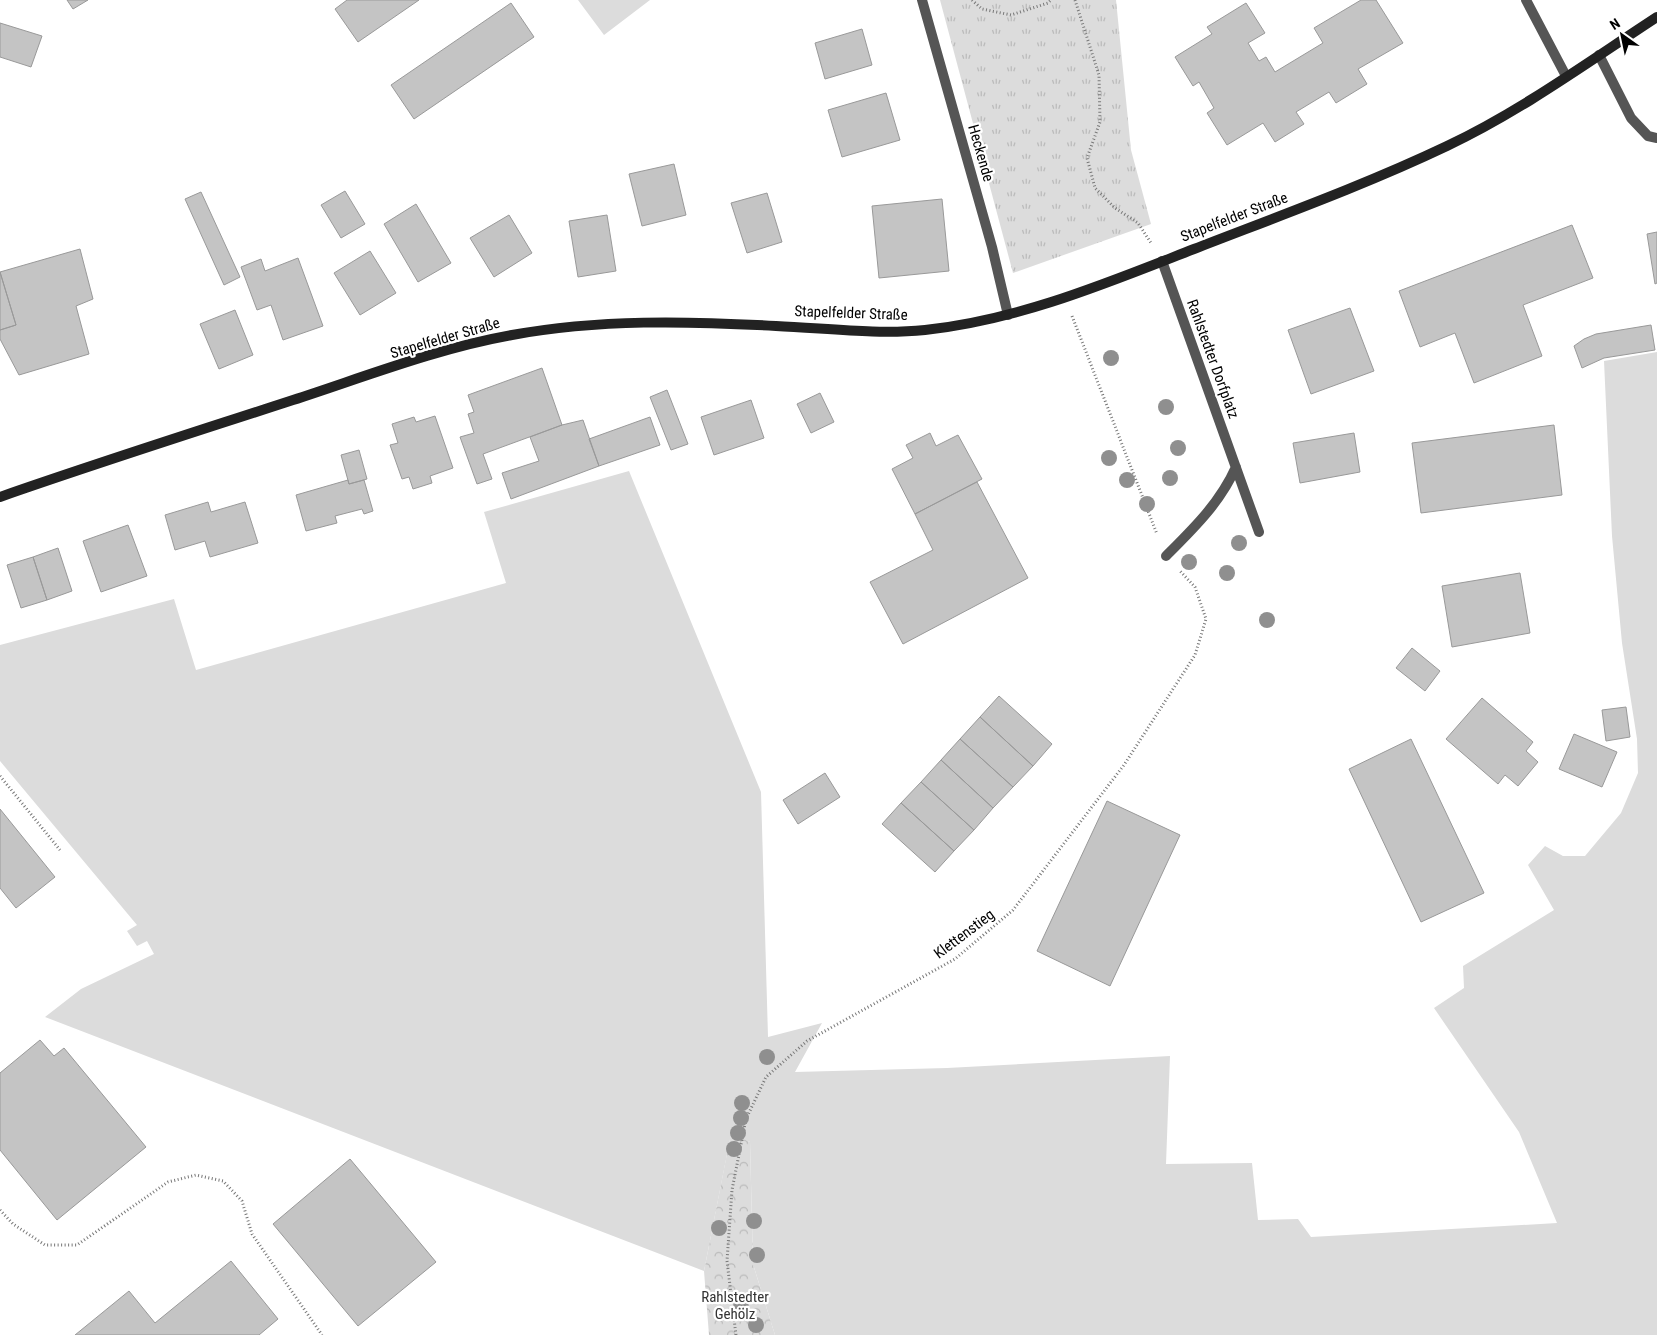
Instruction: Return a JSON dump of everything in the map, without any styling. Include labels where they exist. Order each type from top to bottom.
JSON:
[{"type":"street","name":"Heckende","points":[[922,0],[992,247],[1008,315]]},
{"type":"street","points":[[1526,0],[1566,76]]},
{"type":"street","name":"Stapelfelder Straße","points":[[0,497],[371,374],[458,348],[511,335],[568,327],[632,323],[725,323],[884,331],[920,330],[966,324],[1008,315],[1065,298],[1162,261],[1341,192],[1448,146],[1498,120],[1657,17]]},
{"type":"street","points":[[1599,55],[1631,118],[1648,136],[1657,138]]},
{"type":"street","name":"Rahlstedter Dorfplatz","points":[[1162,261],[1259,532]]},
{"type":"street","points":[[1166,556],[1206,514],[1229,483],[1236,467]]},
{"type":"path","points":[[972,0],[982,9],[1012,15],[1048,3],[1051,0]]},
{"type":"path","points":[[1075,0],[1099,75],[1100,122],[1088,158],[1094,188],[1115,208],[1138,223],[1162,261]]},
{"type":"path","points":[[1065,298],[1166,556]]},
{"type":"path","name":"Klettenstieg","points":[[736,1335],[727,1261],[732,1190],[746,1119],[766,1077],[808,1041],[955,958],[1013,910],[1124,765],[1195,655],[1206,619],[1195,587],[1166,556]]},
{"type":"path","points":[[0,776],[60,850]]},
{"type":"path","points":[[0,1210],[13,1224],[45,1245],[77,1246],[168,1182],[196,1175],[223,1182],[242,1202],[252,1234],[322,1335]]},
{"type":"green space","points":[[578,0],[650,0],[604,35]]},
{"type":"green space","points":[[940,0],[1116,0],[1131,150],[1151,224],[1013,273]]},
{"type":"green space","points":[[1657,352],[1657,1335],[775,1335],[753,1264],[750,1142],[731,1134],[704,1271],[45,1017],[81,989],[154,954],[147,941],[137,946],[127,931],[137,925],[0,761],[0,645],[174,599],[196,670],[506,583],[484,512],[629,471],[761,792],[768,1037],[822,1023],[795,1072],[947,1068],[1170,1056],[1166,1164],[1252,1163],[1258,1220],[1298,1219],[1311,1237],[1557,1223],[1519,1132],[1434,1008],[1464,988],[1463,966],[1554,910],[1528,865],[1545,846],[1563,856],[1585,856],[1621,813],[1638,773],[1637,739],[1622,643],[1612,536],[1604,361]]},
{"type":"green space","name":"Rahlstedter Gehölz","points":[[731,1133],[750,1142],[753,1264],[775,1335],[709,1335],[704,1271]]},
{"type":"building","points":[[67,0],[88,0],[73,9]]},
{"type":"building","points":[[347,0],[419,0],[358,42],[335,9]]},
{"type":"building","points":[[1361,0],[1376,0],[1403,43],[1358,69],[1367,84],[1336,103],[1329,92],[1296,112],[1304,124],[1275,142],[1263,123],[1227,145],[1207,113],[1214,108],[1199,82],[1193,86],[1175,57],[1212,34],[1207,27],[1246,3],[1265,33],[1248,43],[1259,61],[1266,57],[1275,72],[1323,43],[1314,28]]},
{"type":"building","points":[[511,3],[534,37],[414,119],[391,85]]},
{"type":"building","points":[[0,23],[42,36],[31,67],[0,57]]},
{"type":"building","points":[[862,29],[872,65],[825,79],[815,43]]},
{"type":"building","points":[[886,93],[900,140],[842,157],[828,110]]},
{"type":"building","points":[[674,164],[686,215],[642,226],[629,174]]},
{"type":"building","points":[[345,191],[365,224],[341,238],[321,205]]},
{"type":"building","points":[[201,192],[240,277],[224,285],[185,199]]},
{"type":"building","points":[[767,193],[782,242],[747,253],[731,203]]},
{"type":"building","points":[[942,199],[949,271],[879,278],[872,206]]},
{"type":"building","points":[[416,204],[451,263],[418,282],[384,224]]},
{"type":"building","points":[[509,215],[532,253],[494,277],[470,238]]},
{"type":"building","points":[[607,215],[616,271],[578,277],[569,221]]},
{"type":"building","points":[[1572,225],[1593,278],[1523,305],[1542,356],[1474,383],[1455,333],[1420,347],[1399,291]]},
{"type":"building","points":[[1657,232],[1657,283],[1655,284],[1647,234]]},
{"type":"building","points":[[80,249],[93,299],[76,306],[89,354],[19,375],[0,339],[0,330],[16,325],[0,272]]},
{"type":"building","points":[[370,251],[396,293],[360,315],[334,273]]},
{"type":"building","points":[[298,258],[323,326],[283,340],[271,305],[257,310],[241,267],[261,259],[265,271]]},
{"type":"building","points":[[0,272],[16,325],[0,330]]},
{"type":"building","points":[[1350,308],[1374,371],[1311,394],[1288,330]]},
{"type":"building","points":[[235,310],[253,355],[219,369],[200,324]]},
{"type":"building","points":[[1651,325],[1655,350],[1604,358],[1582,368],[1574,346],[1584,339],[1596,334]]},
{"type":"building","points":[[542,368],[562,425],[483,454],[492,479],[477,484],[460,437],[474,433],[468,414],[474,412],[468,395]]},
{"type":"building","points":[[667,390],[688,444],[671,450],[650,397]]},
{"type":"building","points":[[820,393],[834,422],[811,433],[797,404]]},
{"type":"building","points":[[751,400],[764,438],[714,455],[701,417]]},
{"type":"building","points":[[435,416],[453,468],[430,476],[432,483],[413,489],[409,477],[402,479],[390,445],[398,443],[392,424],[414,417],[416,422]]},
{"type":"building","points":[[650,417],[660,445],[599,466],[589,439]]},
{"type":"building","points":[[583,420],[599,466],[511,499],[502,473],[539,461],[530,437],[562,425]]},
{"type":"building","points":[[1554,425],[1562,495],[1421,513],[1412,443]]},
{"type":"building","points":[[930,433],[936,446],[958,435],[982,479],[915,514],[892,469],[913,458],[906,445]]},
{"type":"building","points":[[1354,433],[1360,472],[1300,483],[1293,443]]},
{"type":"building","points":[[359,450],[367,479],[349,484],[341,455]]},
{"type":"building","points":[[348,480],[349,484],[364,480],[373,511],[364,514],[362,509],[335,516],[337,523],[306,531],[296,495]]},
{"type":"building","points":[[977,482],[1028,578],[903,644],[870,582],[933,550],[915,514]]},
{"type":"building","points":[[208,502],[211,512],[245,502],[258,543],[210,557],[205,541],[175,550],[165,515]]},
{"type":"building","points":[[128,525],[147,576],[101,592],[83,541]]},
{"type":"building","points":[[58,548],[72,591],[47,600],[33,557]]},
{"type":"building","points":[[33,557],[47,600],[21,608],[7,565]]},
{"type":"building","points":[[1520,573],[1530,633],[1452,647],[1442,586]]},
{"type":"building","points":[[1412,648],[1440,671],[1425,691],[1396,668]]},
{"type":"building","points":[[999,696],[1052,744],[1033,766],[980,717]]},
{"type":"building","points":[[1482,698],[1533,742],[1526,751],[1538,762],[1518,786],[1505,775],[1498,784],[1446,739]]},
{"type":"building","points":[[1626,707],[1630,737],[1606,741],[1602,710]]},
{"type":"building","points":[[980,717],[1033,766],[1013,787],[960,739]]},
{"type":"building","points":[[1574,734],[1617,752],[1602,787],[1559,769]]},
{"type":"building","points":[[960,739],[1013,787],[993,808],[941,760]]},
{"type":"building","points":[[1411,739],[1484,893],[1421,922],[1349,769]]},
{"type":"building","points":[[941,760],[993,808],[974,830],[921,782]]},
{"type":"building","points":[[825,773],[840,797],[798,824],[783,800]]},
{"type":"building","points":[[921,782],[974,830],[954,851],[901,803]]},
{"type":"building","points":[[1107,801],[1180,835],[1110,986],[1037,951]]},
{"type":"building","points":[[901,803],[954,851],[935,872],[882,824]]},
{"type":"building","points":[[0,809],[55,877],[16,908],[0,888]]},
{"type":"building","points":[[40,1040],[54,1056],[64,1048],[146,1147],[57,1220],[0,1150],[0,1073]]},
{"type":"building","points":[[350,1159],[436,1262],[358,1326],[273,1224]]},
{"type":"building","points":[[231,1261],[278,1319],[259,1335],[75,1335],[129,1291],[155,1323]]}]
